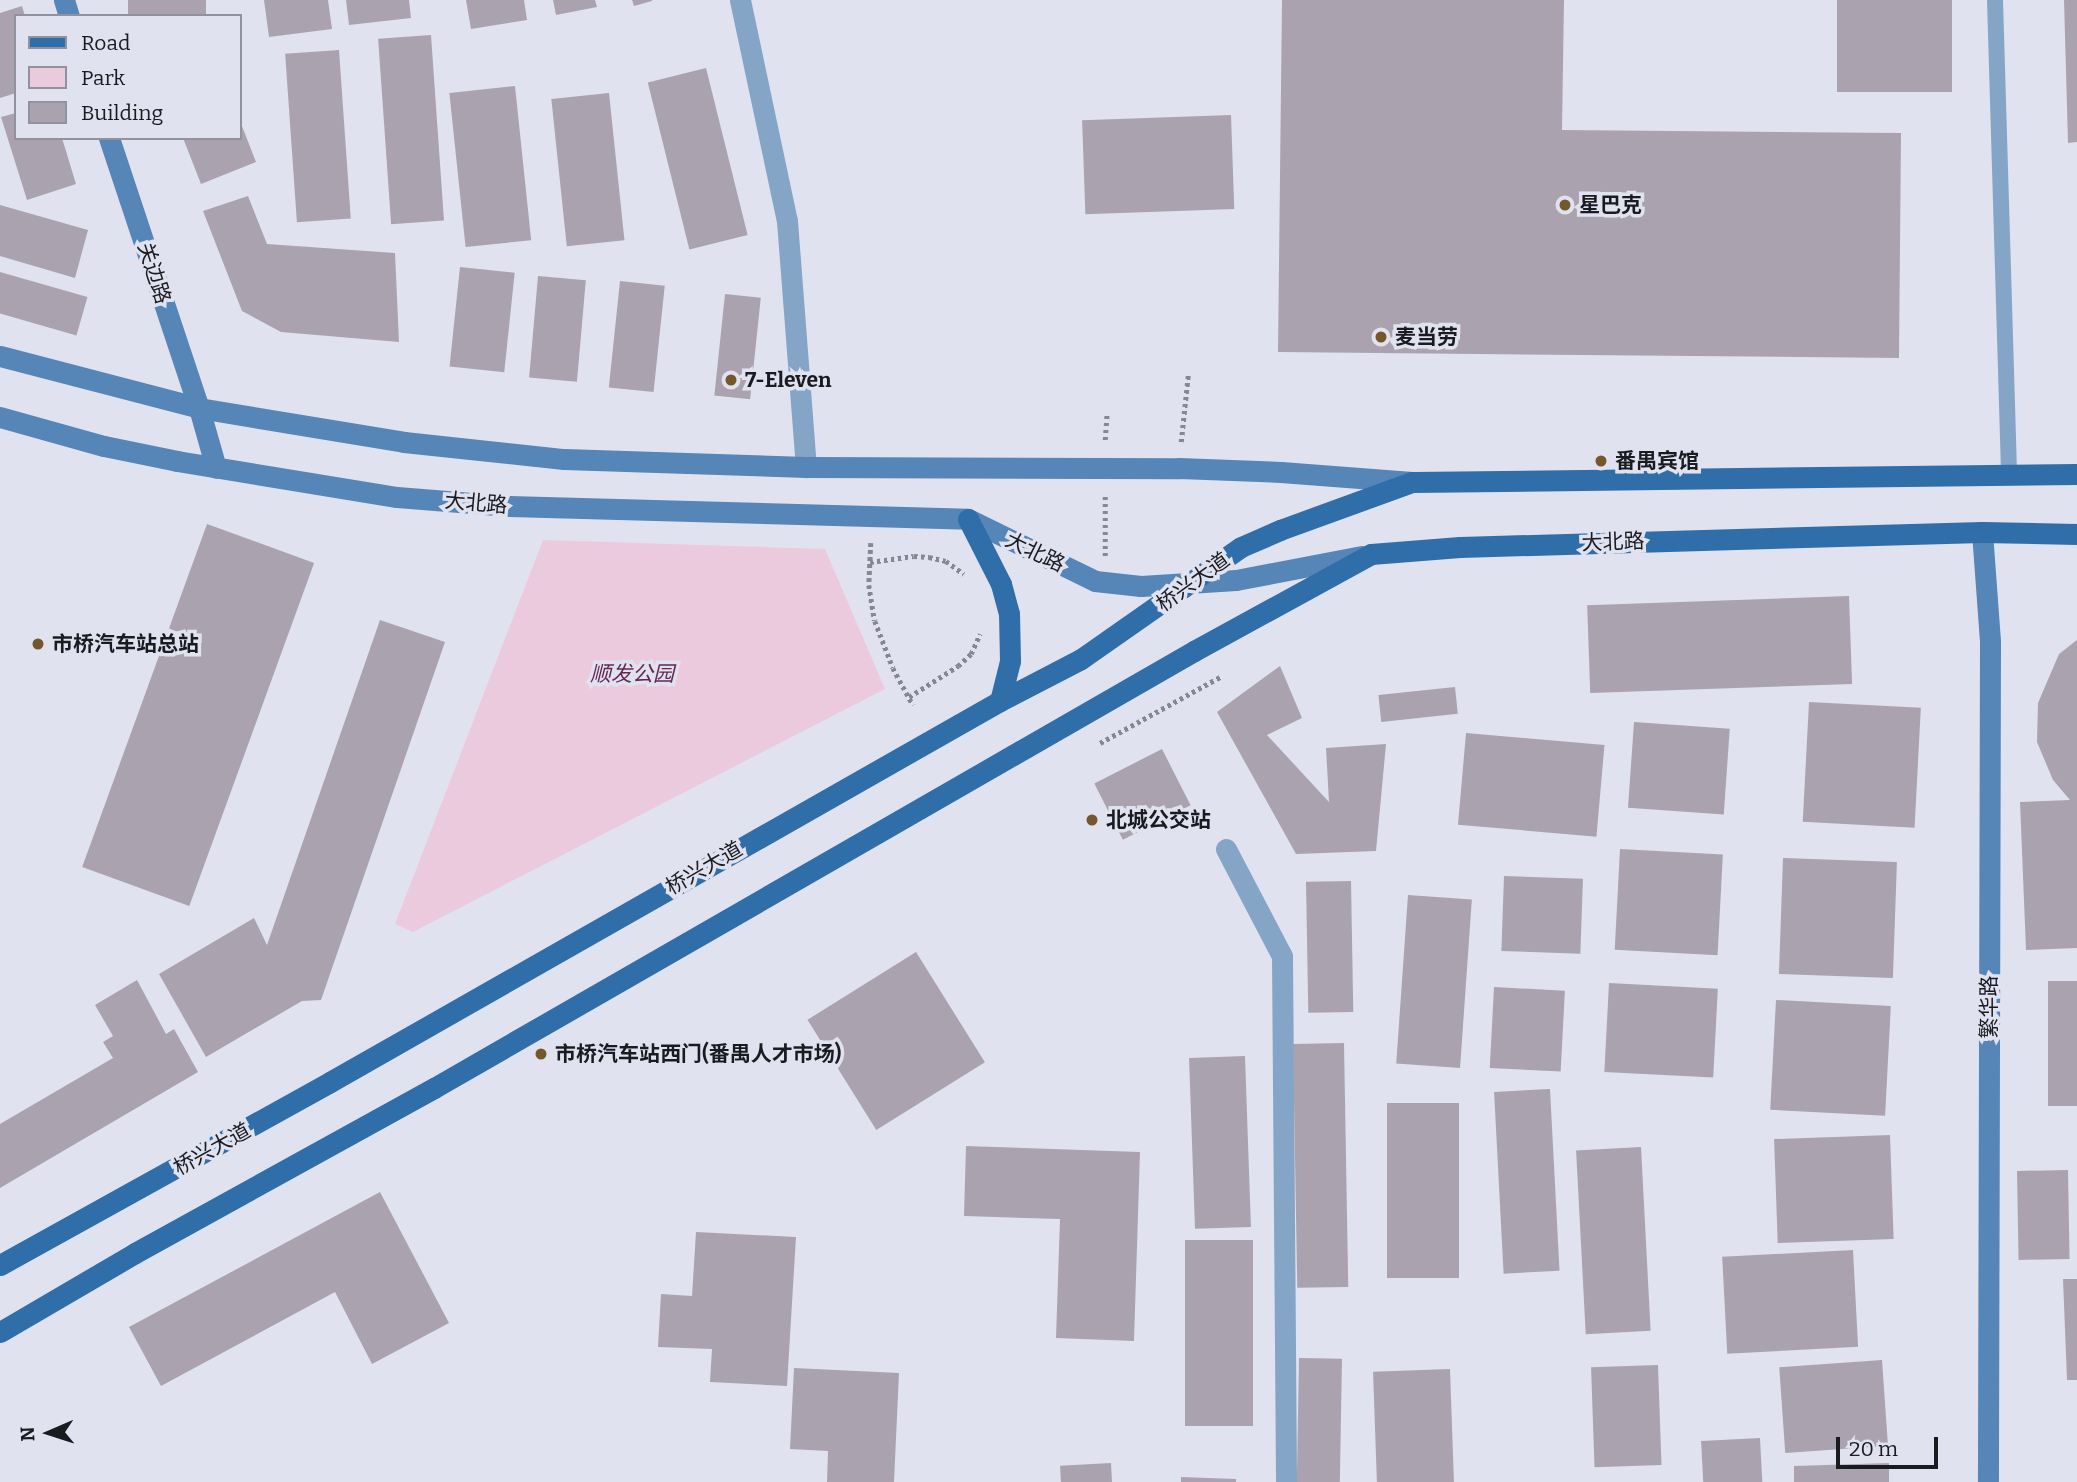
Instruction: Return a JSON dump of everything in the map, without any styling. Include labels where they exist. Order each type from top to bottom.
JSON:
[{"type":"main road","name":"关边路","points":[[111,140],[199,408],[216,468]]},
{"type":"main road","points":[[0,356],[199,408],[404,442],[564,458],[806,467],[1180,468],[1305,473],[1412,482],[2077,474]]},
{"type":"main road","name":"大北路","points":[[0,417],[104,446],[216,468],[370,493],[509,506],[968,519],[1095,581],[1141,586],[1189,585],[1277,573],[1371,554],[1460,547],[1982,532],[2077,534]]},
{"type":"main road","name":"桥兴大道","points":[[0,1265],[330,1082],[1000,701],[1081,659],[1241,547],[1412,482]]},
{"type":"main road","points":[[968,519],[1001,584],[1009,613],[1010,661],[1000,701]]},
{"type":"main road","name":"繁华路","points":[[1982,532],[1990,640],[1988,1482]]},
{"type":"main road","points":[[0,1332],[135,1253],[422,1095],[1194,651],[1371,554]]},
{"type":"street","points":[[740,0],[787,221],[806,467]]},
{"type":"street","points":[[1226,849],[1282,956],[1286,1482]]},
{"type":"lane","points":[[1995,0],[2009,474]]},
{"type":"path","points":[[1169,443],[1181,443],[1188,374]]},
{"type":"path","points":[[1092,443],[1118,443]]},
{"type":"path","points":[[872,537],[869,585],[875,621],[893,668],[914,705]]},
{"type":"path","points":[[870,562],[914,556],[946,561],[970,582]]},
{"type":"path","points":[[909,697],[929,686],[971,654],[981,627]]},
{"type":"path","points":[[1101,743],[1222,676]]},
{"type":"green space","name":"顺发公园","points":[[543,540],[825,549],[885,689],[413,932],[395,924]]},
{"type":"building","points":[[128,0],[206,0],[206,14],[128,14]]},
{"type":"building","points":[[264,0],[328,0],[332,29],[269,37]]},
{"type":"building","points":[[346,0],[409,0],[411,18],[349,25]]},
{"type":"building","points":[[466,0],[524,0],[527,20],[471,29]]},
{"type":"building","points":[[553,0],[595,0],[597,7],[556,15]]},
{"type":"building","points":[[632,0],[652,0],[652,1],[634,6]]},
{"type":"building","points":[[1282,0],[1564,0],[1562,130],[1901,133],[1899,358],[1278,352]]},
{"type":"building","points":[[1837,0],[1952,0],[1952,92],[1837,92]]},
{"type":"building","points":[[2064,0],[2077,0],[2077,142],[2068,143]]},
{"type":"building","points":[[22,6],[24,14],[14,14],[14,94],[0,98],[0,13]]},
{"type":"building","points":[[431,35],[444,221],[391,224],[378,39]]},
{"type":"building","points":[[339,50],[351,219],[297,222],[285,54]]},
{"type":"building","points":[[706,68],[748,235],[689,249],[648,83]]},
{"type":"building","points":[[515,86],[531,240],[466,247],[449,93]]},
{"type":"building","points":[[609,93],[624,240],[567,246],[551,99]]},
{"type":"building","points":[[14,114],[14,140],[63,140],[76,184],[27,200],[1,117]]},
{"type":"building","points":[[1231,115],[1234,209],[1085,214],[1082,120]]},
{"type":"building","points":[[242,126],[256,162],[201,184],[184,140],[242,140]]},
{"type":"building","points":[[248,196],[267,244],[395,253],[399,342],[281,332],[242,311],[203,211]]},
{"type":"building","points":[[0,205],[88,230],[75,278],[0,256]]},
{"type":"building","points":[[460,267],[515,273],[504,372],[450,366]]},
{"type":"building","points":[[0,272],[87,297],[76,336],[0,314]]},
{"type":"building","points":[[538,276],[586,280],[577,382],[529,378]]},
{"type":"building","points":[[620,281],[665,286],[654,392],[609,387]]},
{"type":"building","points":[[725,294],[761,298],[750,399],[714,395]]},
{"type":"building","points":[[207,524],[314,563],[189,906],[82,867]]},
{"type":"building","points":[[1849,596],[1852,684],[1590,693],[1587,605]]},
{"type":"building","points":[[380,620],[445,642],[321,1000],[302,1001],[206,1057],[159,974],[254,918],[267,945]]},
{"type":"building","points":[[2077,640],[2077,948],[2026,950],[2020,802],[2070,800],[2053,780],[2037,742],[2038,703],[2059,654]]},
{"type":"building","points":[[1280,666],[1302,718],[1267,735],[1329,802],[1326,748],[1386,744],[1376,851],[1296,854],[1217,712]]},
{"type":"building","points":[[1455,687],[1458,714],[1381,722],[1378,695]]},
{"type":"building","points":[[1809,702],[1921,708],[1915,828],[1803,822]]},
{"type":"building","points":[[1634,722],[1730,729],[1724,814],[1628,808]]},
{"type":"building","points":[[1466,733],[1604,745],[1596,837],[1458,825]]},
{"type":"building","points":[[1162,749],[1191,805],[1123,840],[1094,784]]},
{"type":"building","points":[[1620,849],[1723,854],[1718,955],[1615,950]]},
{"type":"building","points":[[1783,858],[1897,862],[1893,978],[1779,974]]},
{"type":"building","points":[[1504,876],[1583,879],[1580,954],[1501,951]]},
{"type":"building","points":[[1351,881],[1353,1012],[1308,1013],[1306,882]]},
{"type":"building","points":[[1408,895],[1472,899],[1460,1068],[1396,1064]]},
{"type":"building","points":[[916,952],[985,1062],[876,1130],[807,1020]]},
{"type":"building","points":[[137,980],[166,1034],[174,1029],[198,1072],[0,1188],[0,1124],[113,1058],[103,1042],[113,1036],[95,1005]]},
{"type":"building","points":[[2048,981],[2077,981],[2077,1106],[2048,1106]]},
{"type":"building","points":[[1609,983],[1718,989],[1713,1078],[1604,1072]]},
{"type":"building","points":[[1494,987],[1565,991],[1561,1072],[1490,1068]]},
{"type":"building","points":[[1776,1000],[1891,1006],[1885,1116],[1770,1110]]},
{"type":"building","points":[[1344,1043],[1348,1287],[1297,1288],[1293,1044]]},
{"type":"building","points":[[1245,1056],[1251,1227],[1195,1229],[1189,1058]]},
{"type":"building","points":[[1550,1089],[1560,1271],[1504,1274],[1494,1092]]},
{"type":"building","points":[[1387,1103],[1459,1103],[1459,1278],[1387,1278]]},
{"type":"building","points":[[1890,1135],[1894,1239],[1778,1243],[1774,1139]]},
{"type":"building","points":[[966,1146],[1140,1152],[1134,1341],[1056,1338],[1060,1219],[964,1216]]},
{"type":"building","points":[[1641,1147],[1651,1331],[1586,1334],[1576,1150]]},
{"type":"building","points":[[2068,1170],[2070,1259],[2019,1260],[2017,1171]]},
{"type":"building","points":[[380,1192],[449,1323],[372,1364],[335,1292],[161,1386],[129,1327]]},
{"type":"building","points":[[696,1232],[796,1237],[787,1386],[710,1382],[712,1349],[658,1347],[661,1294],[692,1296]]},
{"type":"building","points":[[1185,1240],[1253,1240],[1253,1426],[1185,1426]]},
{"type":"building","points":[[1853,1250],[1858,1347],[1727,1354],[1722,1257]]},
{"type":"building","points":[[2063,1279],[2077,1279],[2077,1380],[2067,1380]]},
{"type":"building","points":[[1299,1358],[1342,1359],[1340,1482],[1297,1482]]},
{"type":"building","points":[[1882,1360],[1888,1446],[1785,1453],[1779,1367]]},
{"type":"building","points":[[1658,1365],[1661,1465],[1595,1467],[1591,1367]]},
{"type":"building","points":[[794,1368],[899,1373],[894,1482],[827,1482],[828,1451],[790,1449]]},
{"type":"building","points":[[1450,1369],[1454,1482],[1377,1482],[1373,1372]]},
{"type":"building","points":[[1760,1438],[1762,1482],[1703,1482],[1701,1441]]},
{"type":"building","points":[[1111,1463],[1112,1482],[1061,1482],[1060,1466]]},
{"type":"building","points":[[1889,1463],[1889,1482],[1794,1482],[1794,1466]]},
{"type":"building","points":[[1181,1477],[1236,1479],[1236,1482],[1181,1482]]},
{"type":"place","name":"星巴克","points":[[1565,205]]},
{"type":"place","name":"麦当劳","points":[[1381,337]]},
{"type":"place","name":"7-Eleven","points":[[731,380]]},
{"type":"place","name":"番禺宾馆","points":[[1601,461]]},
{"type":"place","name":"市桥汽车站总站","points":[[38,644]]},
{"type":"place","name":"北城公交站","points":[[1092,820]]},
{"type":"place","name":"市桥汽车站西门(番禺人才市场)","points":[[541,1054]]}]
